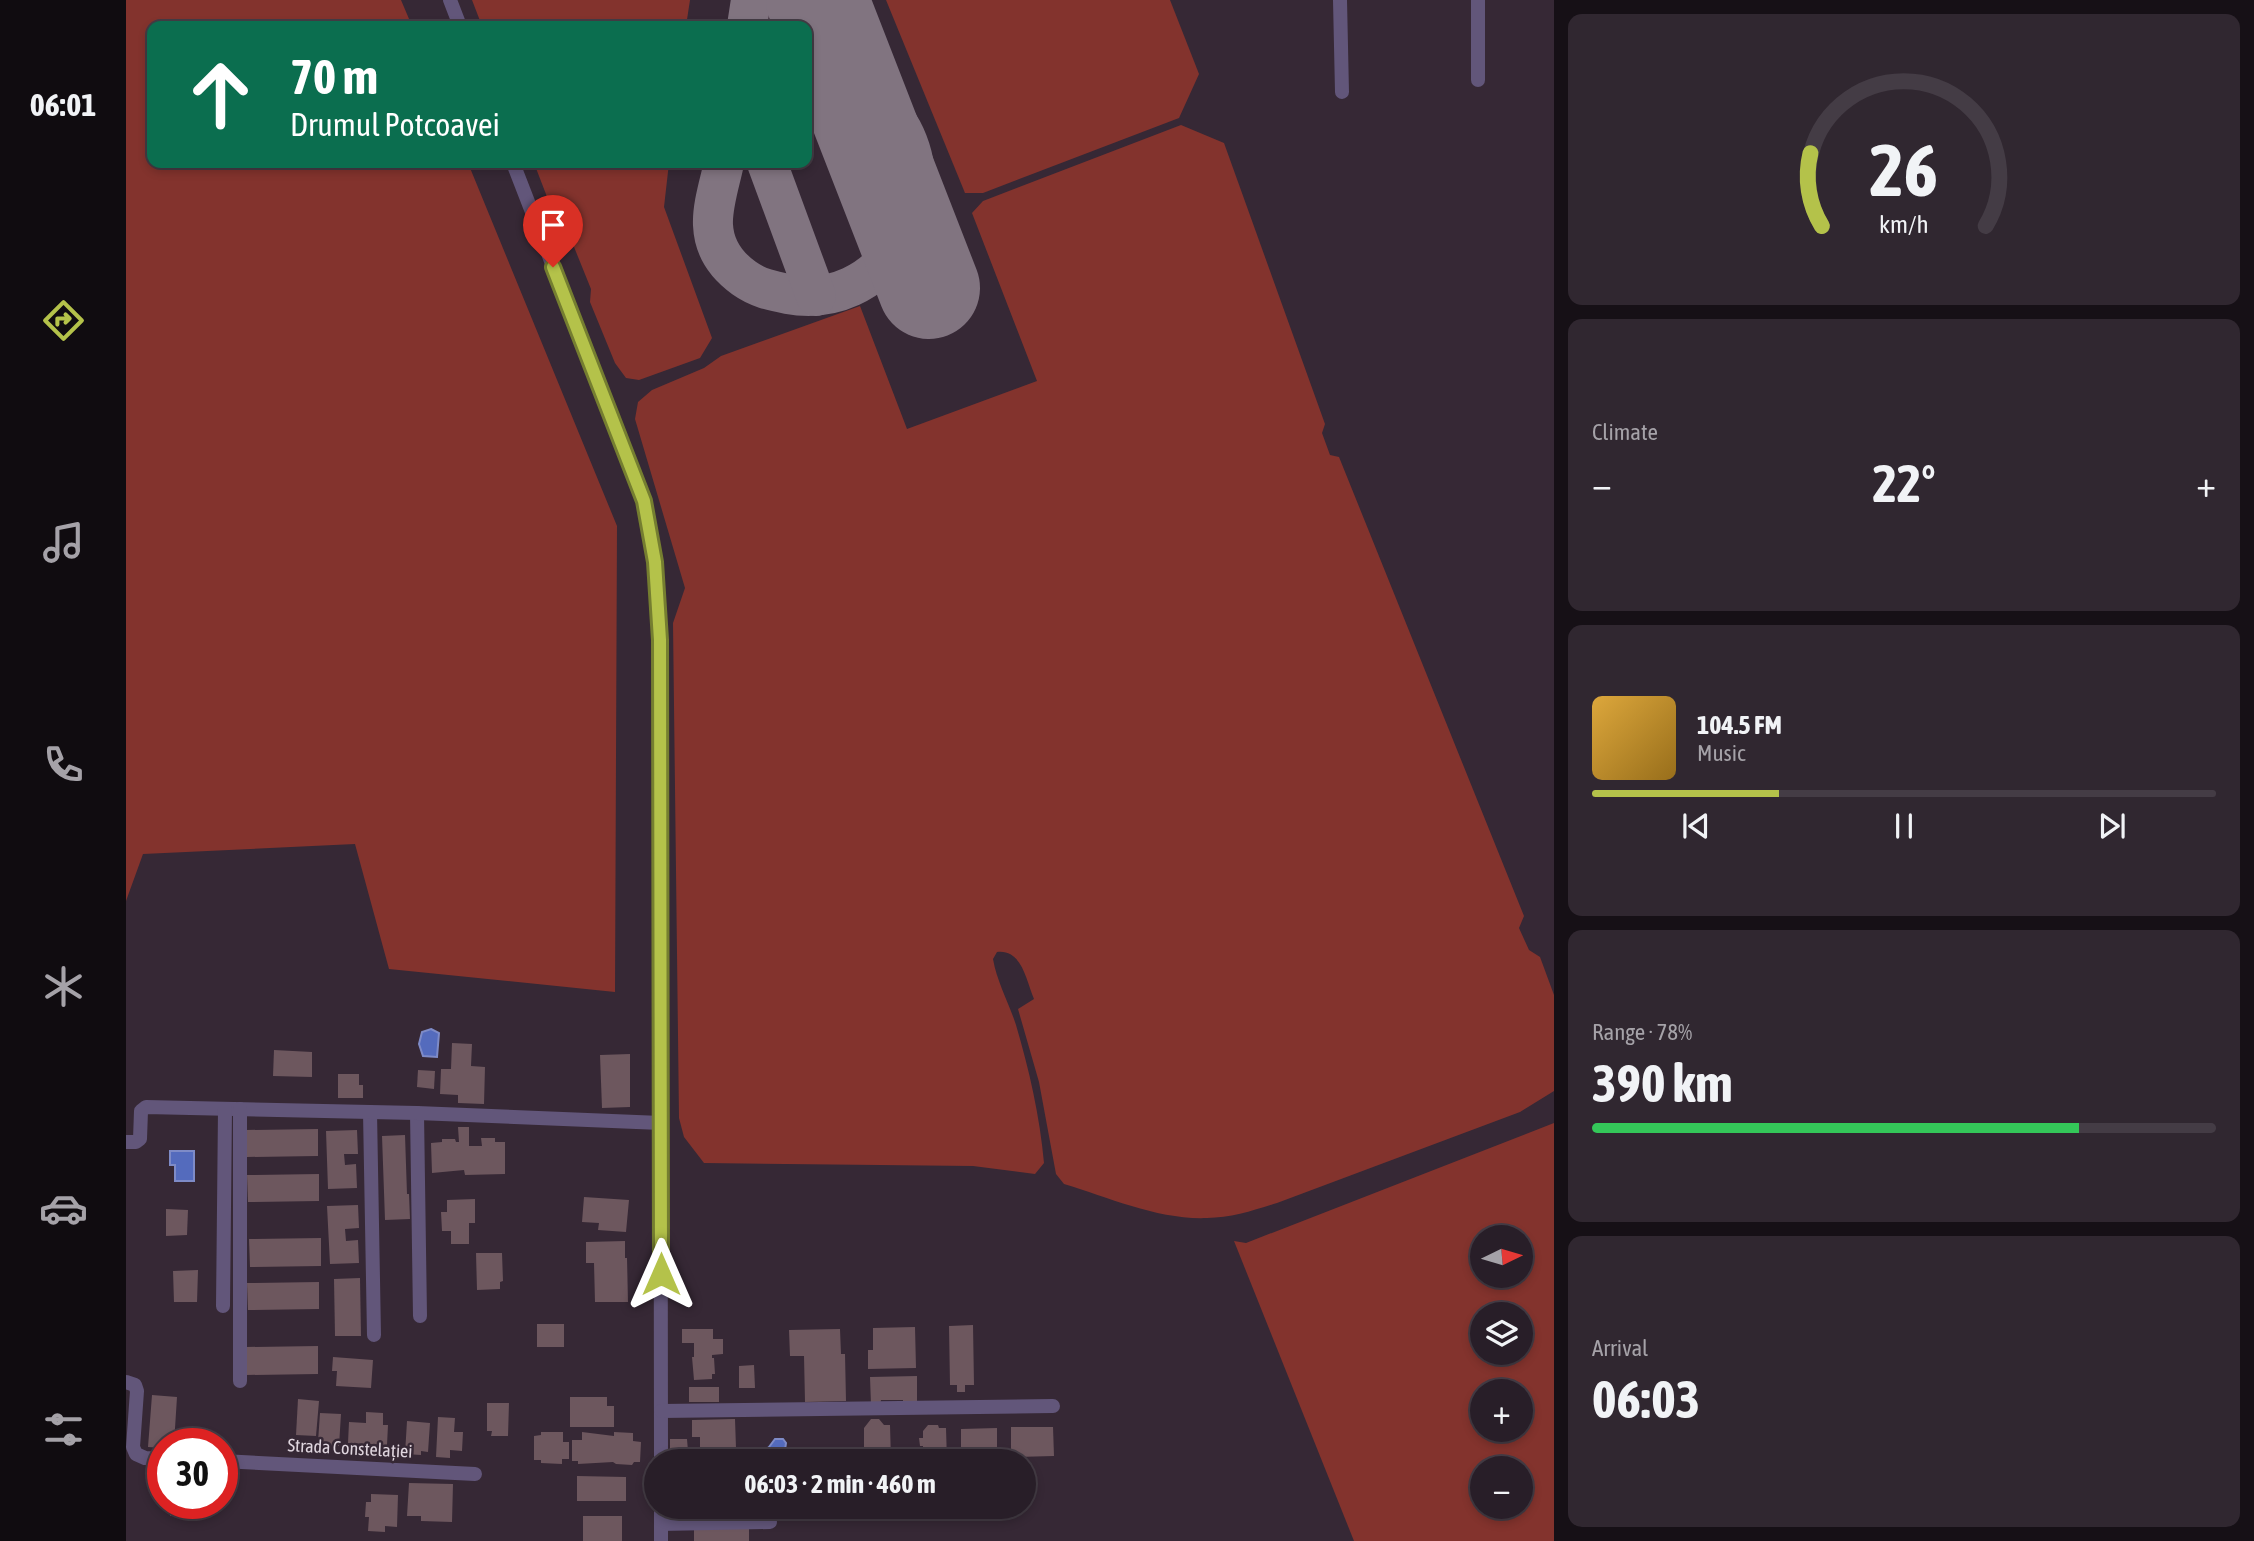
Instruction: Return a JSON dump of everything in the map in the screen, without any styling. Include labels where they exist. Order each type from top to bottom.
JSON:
[{"type":"street","points":[[450,0],[458,21]]},
{"type":"street","points":[[1340,0],[1342,92]]},
{"type":"street","points":[[1478,0],[1478,80]]},
{"type":"street","points":[[515,168],[644,501],[655,562],[660,640],[661,1449]]},
{"type":"street","points":[[126,1142],[140,1139],[141,1111],[146,1107],[417,1113],[661,1123]]},
{"type":"street","points":[[223,1306],[225,1109]]},
{"type":"street","points":[[240,1109],[240,1381]]},
{"type":"street","points":[[370,1112],[374,1335]]},
{"type":"street","points":[[417,1113],[420,1316]]},
{"type":"street","points":[[126,1381],[135,1385],[137,1391],[133,1447],[136,1454],[147,1458]]},
{"type":"street","points":[[661,1411],[1053,1406]]},
{"type":"street","name":"Strada Constelației","points":[[238,1462],[475,1474]]},
{"type":"street","points":[[661,1519],[661,1541]]},
{"type":"street","points":[[661,1524],[770,1522]]},
{"type":"shaded area","points":[[126,0],[401,0],[410,21],[147,21],[147,168],[470,168],[617,526],[615,992],[389,969],[355,844],[143,854],[126,901]]},
{"type":"shaded area","points":[[472,0],[690,0],[687,21],[480,21]]},
{"type":"shaded area","points":[[886,0],[1170,0],[1199,74],[1179,118],[983,193],[965,193]]},
{"type":"shaded area","points":[[1181,125],[1224,143],[1325,424],[1322,433],[1330,455],[1339,457],[1524,916],[1519,928],[1529,950],[1540,957],[1554,995],[1554,1091],[1520,1112],[1277,1203],[1216,1218],[1189,1218],[1153,1212],[1064,1184],[1056,1174],[1039,1082],[1018,1009],[1034,999],[1018,961],[1005,952],[997,952],[993,959],[995,968],[1016,1025],[1037,1111],[1044,1163],[1035,1174],[973,1166],[704,1163],[684,1137],[679,1118],[673,623],[685,588],[635,419],[638,402],[652,390],[704,368],[721,356],[860,306],[907,429],[1037,381],[972,213],[983,201]]},
{"type":"shaded area","points":[[536,168],[668,168],[664,207],[712,338],[700,358],[639,380],[626,378],[615,363],[590,302],[591,289],[570,237],[559,228]]},
{"type":"shaded area","points":[[1554,1123],[1554,1541],[1354,1541],[1234,1241],[1246,1243]]},
{"type":"water","points":[[431,1029],[439,1033],[437,1057],[423,1056],[419,1044],[422,1032]]},
{"type":"water","points":[[170,1151],[194,1151],[194,1181],[175,1181],[175,1165],[170,1165]]},
{"type":"water","points":[[775,1439],[783,1439],[786,1443],[785,1449],[766,1449]]},
{"type":"building","points":[[452,1043],[472,1044],[471,1066],[485,1067],[484,1104],[458,1103],[458,1095],[440,1094],[441,1069],[451,1069]]},
{"type":"building","points":[[274,1050],[312,1052],[312,1077],[273,1076]]},
{"type":"building","points":[[630,1054],[630,1107],[602,1108],[600,1055]]},
{"type":"building","points":[[418,1070],[435,1071],[434,1089],[417,1087]]},
{"type":"building","points":[[338,1074],[359,1074],[359,1085],[363,1085],[363,1098],[338,1098]]},
{"type":"building","points":[[458,1127],[469,1127],[469,1146],[482,1146],[481,1138],[495,1138],[495,1142],[505,1142],[505,1174],[465,1175],[464,1170],[432,1173],[431,1143],[442,1142],[442,1139],[455,1139],[459,1142]]},
{"type":"building","points":[[318,1129],[318,1156],[247,1157],[246,1130]]},
{"type":"building","points":[[357,1130],[358,1154],[344,1154],[345,1165],[356,1164],[357,1188],[328,1189],[326,1131]]},
{"type":"building","points":[[405,1135],[410,1219],[385,1220],[382,1136]]},
{"type":"building","points":[[319,1174],[319,1201],[248,1202],[247,1175]]},
{"type":"building","points":[[584,1197],[629,1200],[626,1232],[598,1230],[599,1223],[582,1222]]},
{"type":"building","points":[[475,1199],[475,1223],[469,1223],[469,1244],[451,1244],[451,1231],[442,1231],[441,1212],[447,1212],[447,1200]]},
{"type":"building","points":[[358,1205],[359,1228],[345,1229],[346,1241],[358,1240],[359,1263],[330,1264],[327,1206]]},
{"type":"building","points":[[166,1209],[188,1210],[187,1235],[166,1236]]},
{"type":"building","points":[[321,1238],[321,1266],[250,1267],[249,1239]]},
{"type":"building","points":[[625,1241],[628,1302],[595,1302],[594,1263],[586,1263],[586,1242]]},
{"type":"building","points":[[476,1253],[502,1253],[503,1281],[500,1282],[500,1289],[477,1290]]},
{"type":"building","points":[[198,1270],[197,1302],[174,1302],[173,1271]]},
{"type":"building","points":[[360,1278],[361,1336],[335,1336],[334,1279]]},
{"type":"building","points":[[319,1282],[319,1309],[248,1310],[247,1283]]},
{"type":"building","points":[[537,1324],[564,1324],[564,1347],[537,1347]]},
{"type":"building","points":[[973,1325],[974,1385],[965,1385],[965,1392],[957,1392],[957,1385],[950,1385],[949,1326]]},
{"type":"building","points":[[915,1327],[916,1368],[868,1369],[868,1350],[873,1350],[873,1328]]},
{"type":"building","points":[[682,1329],[713,1329],[713,1339],[723,1339],[723,1354],[712,1355],[715,1374],[712,1374],[712,1379],[694,1380],[694,1343],[682,1343]]},
{"type":"building","points":[[840,1329],[841,1354],[845,1354],[846,1401],[805,1402],[804,1356],[790,1356],[789,1330]]},
{"type":"building","points":[[318,1346],[318,1374],[246,1375],[246,1347]]},
{"type":"building","points":[[333,1357],[373,1360],[371,1388],[336,1386],[337,1371],[332,1371]]},
{"type":"building","points":[[754,1365],[755,1388],[739,1388],[739,1366]]},
{"type":"building","points":[[917,1376],[917,1405],[903,1405],[903,1400],[881,1400],[880,1405],[871,1405],[870,1377]]},
{"type":"building","points":[[689,1387],[719,1387],[719,1402],[689,1402]]},
{"type":"building","points":[[152,1395],[177,1397],[175,1428],[149,1428]]},
{"type":"building","points":[[570,1397],[607,1397],[607,1406],[614,1406],[614,1427],[570,1427]]},
{"type":"building","points":[[298,1399],[319,1401],[316,1436],[296,1435]]},
{"type":"building","points":[[487,1403],[509,1403],[508,1436],[491,1436],[492,1431],[487,1431]]},
{"type":"building","points":[[366,1412],[383,1413],[383,1425],[388,1425],[387,1445],[348,1443],[349,1422],[366,1423]]},
{"type":"building","points":[[320,1413],[341,1414],[339,1446],[321,1445],[321,1442],[318,1442]]},
{"type":"building","points":[[438,1417],[455,1418],[454,1432],[463,1432],[462,1451],[450,1450],[450,1458],[436,1457]]},
{"type":"building","points":[[735,1419],[736,1448],[700,1448],[700,1437],[692,1437],[692,1420]]},
{"type":"building","points":[[871,1419],[879,1419],[884,1425],[890,1425],[891,1449],[864,1449],[864,1428]]},
{"type":"building","points":[[407,1421],[430,1423],[428,1452],[421,1451],[421,1455],[405,1454]]},
{"type":"building","points":[[928,1425],[946,1428],[947,1449],[923,1449],[919,1438],[923,1438],[923,1431]]},
{"type":"building","points":[[1011,1427],[1053,1427],[1054,1456],[1036,1456],[1036,1449],[1011,1449]]},
{"type":"building","points":[[997,1428],[997,1449],[961,1449],[961,1429]]},
{"type":"building","points":[[541,1432],[563,1432],[563,1442],[569,1442],[569,1459],[562,1459],[562,1464],[534,1460],[534,1436],[541,1435]]},
{"type":"building","points":[[582,1432],[614,1436],[614,1432],[633,1433],[633,1441],[641,1442],[640,1462],[634,1462],[632,1465],[613,1462],[578,1464],[578,1461],[572,1461],[572,1440],[582,1440]]},
{"type":"building","points":[[670,1439],[687,1439],[688,1449],[670,1449]]},
{"type":"building","points":[[577,1476],[626,1477],[626,1501],[577,1501]]},
{"type":"building","points":[[409,1483],[453,1484],[452,1522],[421,1521],[421,1516],[407,1516]]},
{"type":"building","points":[[371,1494],[398,1495],[397,1527],[385,1526],[385,1532],[368,1531],[366,1502],[371,1502]]},
{"type":"building","points":[[583,1516],[622,1516],[622,1541],[583,1541]]},
{"type":"building","points":[[749,1528],[749,1541],[694,1541],[694,1529]]},
{"type":"taxiway","points":[[748,21],[751,0]]},
{"type":"taxiway","points":[[723,168],[714,210],[714,233],[722,255],[744,278],[776,292],[821,295],[851,287],[876,270],[896,248],[909,221],[915,191],[913,160],[902,130],[891,114],[871,95],[848,79]]},
{"type":"taxiway","points":[[769,168],[816,296]]},
{"type":"runway","points":[[817,0],[929,288]]},
{"type":"route","points":[[553,267],[644,501],[655,562],[660,640],[661,1274]]}]
